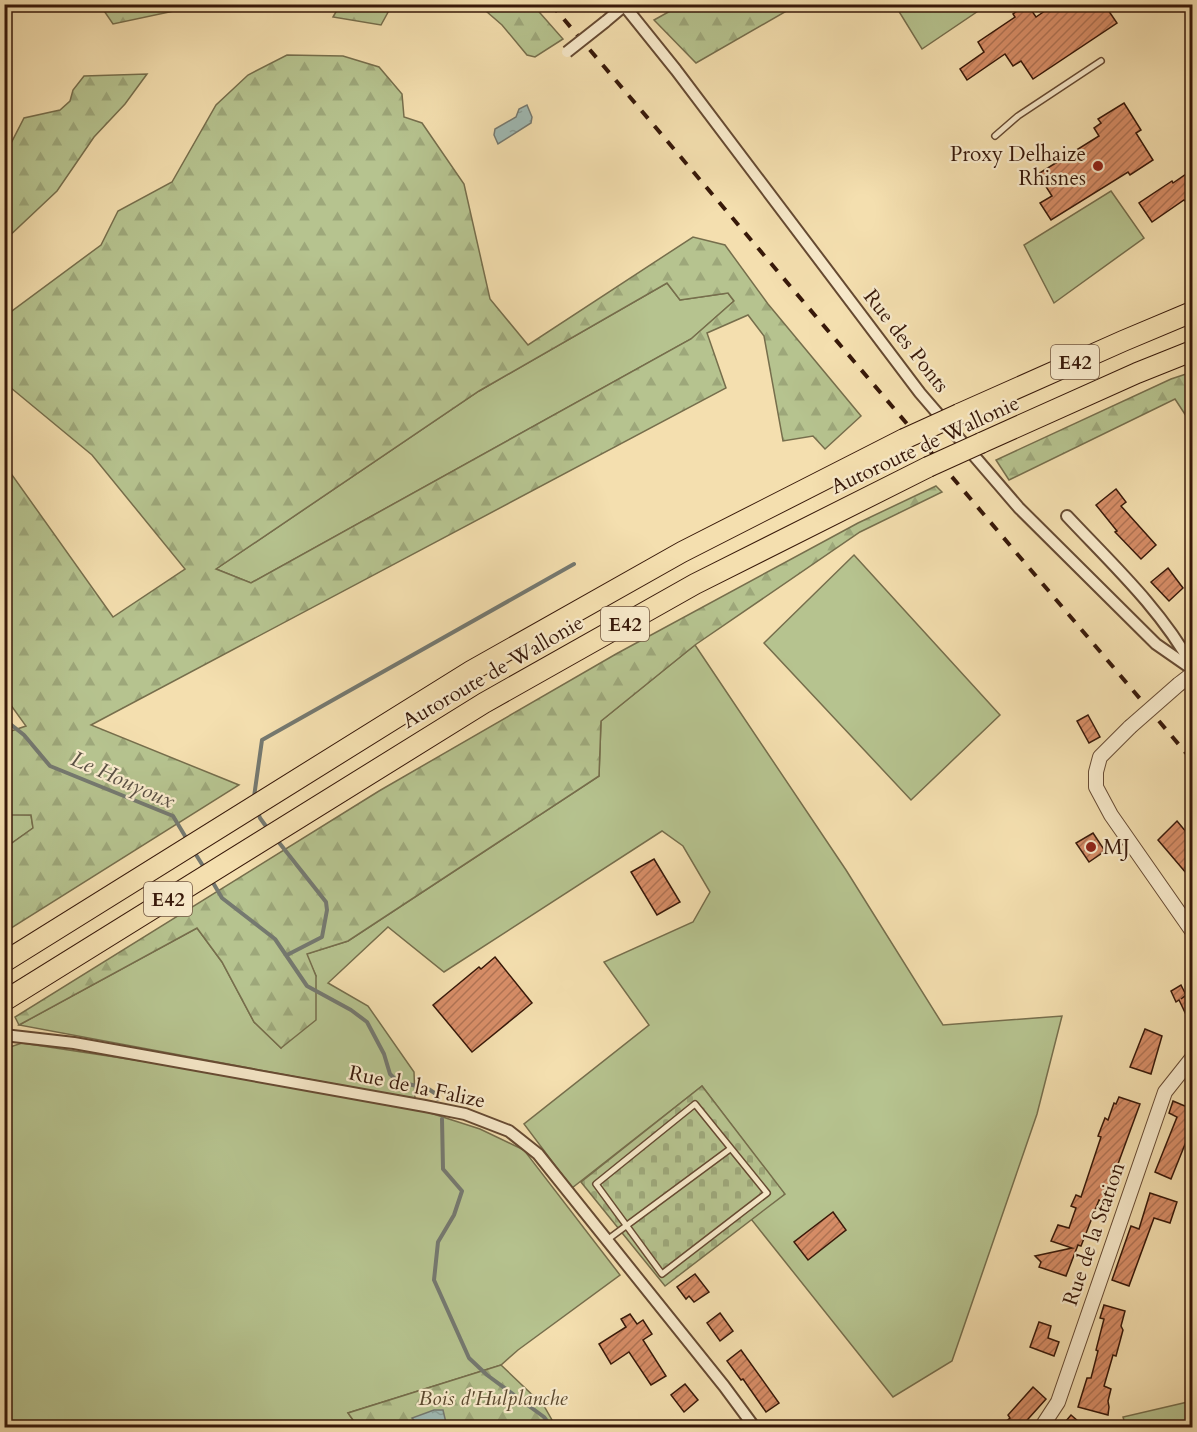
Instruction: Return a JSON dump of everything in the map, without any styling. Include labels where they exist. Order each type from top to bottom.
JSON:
[{"type":"highway","name":"Autoroute de Wallonie","points":[[4,962],[471,671],[682,552],[904,439],[1123,340],[1192,312]]},
{"type":"highway","name":"Autoroute de Wallonie","points":[[4,1001],[484,702],[685,590],[928,467],[1137,373],[1192,351]]},
{"type":"street","points":[[567,52],[623,5]]},
{"type":"street","name":"Rue des Ponts","points":[[623,5],[676,70],[920,393],[958,438],[1019,508],[1156,644],[1192,670]]},
{"type":"street","points":[[1067,516],[1160,616],[1179,641],[1192,670],[1100,757],[1096,772],[1096,788],[1111,815],[1192,931]]},
{"type":"street","name":"Rue de la Falize","points":[[4,1035],[74,1042],[465,1114],[509,1131],[538,1154],[755,1428]]},
{"type":"street","name":"Rue de la Station","points":[[1041,1428],[1058,1402],[1166,1092],[1192,1058]]},
{"type":"lane","points":[[995,136],[1018,116],[1101,61]]},
{"type":"lane","points":[[695,1104],[767,1193],[662,1274],[627,1225],[596,1184],[695,1104]]},
{"type":"lane","points":[[607,1240],[730,1149]]},
{"type":"green space","points":[[100,5],[232,5],[188,8],[113,24]]},
{"type":"green space","points":[[340,5],[392,5],[381,25],[333,17]]},
{"type":"green space","points":[[479,5],[533,5],[563,39],[535,57],[527,55],[502,25]]},
{"type":"green space","points":[[681,5],[797,5],[696,63],[654,20]]},
{"type":"green space","points":[[895,5],[987,5],[922,49]]},
{"type":"green space","points":[[287,55],[343,56],[379,67],[402,94],[404,117],[422,123],[464,184],[490,299],[528,345],[693,237],[725,245],[768,304],[861,416],[825,449],[813,436],[783,441],[764,336],[748,315],[707,333],[726,388],[91,725],[239,785],[5,932],[5,848],[33,828],[31,815],[5,815],[5,733],[26,726],[5,697],[5,465],[113,617],[185,569],[92,455],[5,383],[8,314],[101,245],[118,211],[172,182],[216,105],[248,75]],"holes":[[[667,283],[680,300],[728,293],[734,301],[691,339],[251,583],[216,569],[479,391]]]},
{"type":"green space","points":[[147,74],[125,104],[94,137],[57,191],[5,240],[5,155],[24,118],[60,110],[70,101],[73,90],[84,76]]},
{"type":"green space","points":[[1111,191],[1144,238],[1054,303],[1024,245]]},
{"type":"green space","points":[[667,283],[680,300],[728,293],[734,301],[691,339],[251,583],[216,569],[479,391]]},
{"type":"green space","points":[[1192,372],[1192,425],[1175,399],[1009,480],[996,460],[1171,379]]},
{"type":"green space","points":[[936,486],[942,492],[860,532],[695,645],[601,721],[599,776],[348,941],[307,954],[316,976],[316,1020],[281,1048],[254,1022],[222,962],[197,928],[19,1025],[15,1017],[379,791],[616,654],[858,523]]},
{"type":"green space","points":[[854,555],[1000,715],[911,800],[764,643]]},
{"type":"green space","points":[[695,645],[846,870],[943,1025],[1062,1016],[1037,1114],[952,1361],[893,1397],[751,1219],[784,1194],[702,1086],[572,1188],[524,1124],[649,1025],[604,962],[693,922],[710,892],[683,846],[662,831],[444,972],[388,927],[328,983],[368,1006],[414,1072],[415,1099],[19,1025],[197,928],[222,962],[254,1022],[281,1048],[316,976],[306,954],[348,941],[599,776],[601,721]]},
{"type":"green space","points":[[5,815],[31,815],[33,828],[5,848]]},
{"type":"green space","points":[[22,1043],[148,1062],[421,1110],[480,1129],[524,1150],[620,1275],[501,1365],[348,1413],[358,1427],[5,1427],[4,1049]]},
{"type":"green space","points":[[702,1086],[785,1194],[665,1286],[581,1182]]},
{"type":"green space","name":"Bois d'Hulplanche","points":[[501,1365],[544,1406],[556,1427],[358,1427],[348,1413]]},
{"type":"green space","points":[[1192,1401],[1192,1427],[1126,1427],[1123,1417]]},
{"type":"water","points":[[527,105],[532,117],[531,123],[498,144],[494,135],[495,129],[516,117],[519,109]]},
{"type":"water","points":[[434,1410],[443,1410],[447,1427],[420,1427],[412,1418]]},
{"type":"building","points":[[1027,4],[1036,17],[1055,4],[1104,4],[1117,23],[1033,79],[1021,61],[1013,66],[1005,54],[967,80],[960,69],[984,52],[978,42],[1015,17],[1013,14]]},
{"type":"building","name":"Proxy Delhaize Rhisnes","points":[[1124,103],[1141,130],[1136,133],[1153,160],[1130,175],[1128,172],[1051,220],[1040,203],[1052,196],[1038,174],[1099,136],[1094,128],[1101,123],[1098,119]]},
{"type":"building","points":[[1192,170],[1192,197],[1152,222],[1139,203]]},
{"type":"building","points":[[1116,489],[1126,502],[1121,506],[1156,545],[1141,559],[1115,532],[1117,531],[1096,505]]},
{"type":"building","points":[[1168,568],[1183,588],[1169,601],[1151,582]]},
{"type":"building","points":[[1088,715],[1100,737],[1089,743],[1077,721]]},
{"type":"building","points":[[1177,821],[1192,839],[1192,880],[1158,840]]},
{"type":"building","name":"MJ","points":[[1093,833],[1105,851],[1089,862],[1076,843]]},
{"type":"building","points":[[654,859],[680,902],[657,915],[631,872]]},
{"type":"building","points":[[495,957],[532,1003],[472,1052],[433,1005],[479,967],[481,969]]},
{"type":"building","points":[[1181,985],[1186,995],[1181,999],[1192,991],[1192,1027],[1179,1000],[1176,1002],[1171,991]]},
{"type":"building","points":[[1145,1029],[1162,1036],[1151,1074],[1130,1067]]},
{"type":"building","points":[[1119,1097],[1140,1104],[1104,1202],[1099,1200],[1081,1246],[1078,1245],[1066,1276],[1039,1267],[1041,1262],[1035,1256],[1072,1248],[1051,1241],[1058,1225],[1069,1228],[1076,1208],[1071,1206],[1076,1195],[1081,1197],[1101,1137],[1098,1136],[1105,1118],[1108,1120],[1114,1103],[1116,1104]]},
{"type":"building","points":[[1173,1101],[1192,1109],[1192,1127],[1171,1179],[1155,1172],[1177,1117],[1169,1113]]},
{"type":"building","points":[[1150,1193],[1177,1202],[1170,1223],[1154,1218],[1129,1286],[1112,1280],[1131,1226],[1139,1229]]},
{"type":"building","points":[[833,1212],[846,1230],[808,1260],[794,1242]]},
{"type":"building","points":[[695,1274],[709,1292],[694,1302],[689,1296],[686,1299],[677,1287]]},
{"type":"building","points":[[1104,1305],[1125,1311],[1116,1356],[1113,1355],[1104,1386],[1111,1389],[1108,1415],[1078,1407],[1087,1378],[1091,1378],[1098,1351],[1096,1350],[1104,1319],[1100,1318]]},
{"type":"building","points":[[720,1313],[733,1331],[720,1341],[707,1323]]},
{"type":"building","points":[[630,1314],[637,1324],[643,1320],[652,1334],[643,1340],[666,1376],[651,1385],[629,1352],[611,1364],[599,1344],[626,1327],[621,1319]]},
{"type":"building","points":[[1039,1322],[1051,1326],[1048,1338],[1059,1342],[1054,1356],[1030,1347]]},
{"type":"building","points":[[741,1350],[779,1403],[766,1412],[727,1361]]},
{"type":"building","points":[[685,1384],[698,1400],[684,1412],[671,1395]]},
{"type":"building","points":[[1033,1387],[1046,1399],[1020,1428],[998,1428],[1010,1418],[1008,1415]]},
{"type":"building","points":[[1071,1415],[1086,1428],[1060,1428]]},
{"type":"waterway","points":[[254,797],[262,740],[574,564]]},
{"type":"waterway","name":"Le Houyoux","points":[[4,719],[24,735],[50,766],[173,816],[188,841]]},
{"type":"waterway","points":[[257,810],[268,829]]},
{"type":"waterway","points":[[277,840],[326,902],[327,910],[322,937],[287,955]]},
{"type":"waterway","name":"Le Houyoux","points":[[193,850],[205,869]]},
{"type":"waterway","name":"Le Houyoux","points":[[212,881],[222,898],[275,939],[307,986],[351,1010],[367,1022],[384,1054],[390,1074],[398,1082],[427,1088],[436,1094],[438,1099]]},
{"type":"waterway","name":"Le Houyoux","points":[[442,1119],[443,1169],[462,1191],[454,1215],[438,1242],[434,1280],[469,1358],[487,1375],[544,1417],[552,1428]]},
{"type":"railway","points":[[551,4],[1192,760]]},
{"type":"place","name":"Proxy Delhaize Rhisnes","points":[[1098,166]]},
{"type":"place","name":"MJ","points":[[1091,847]]}]
